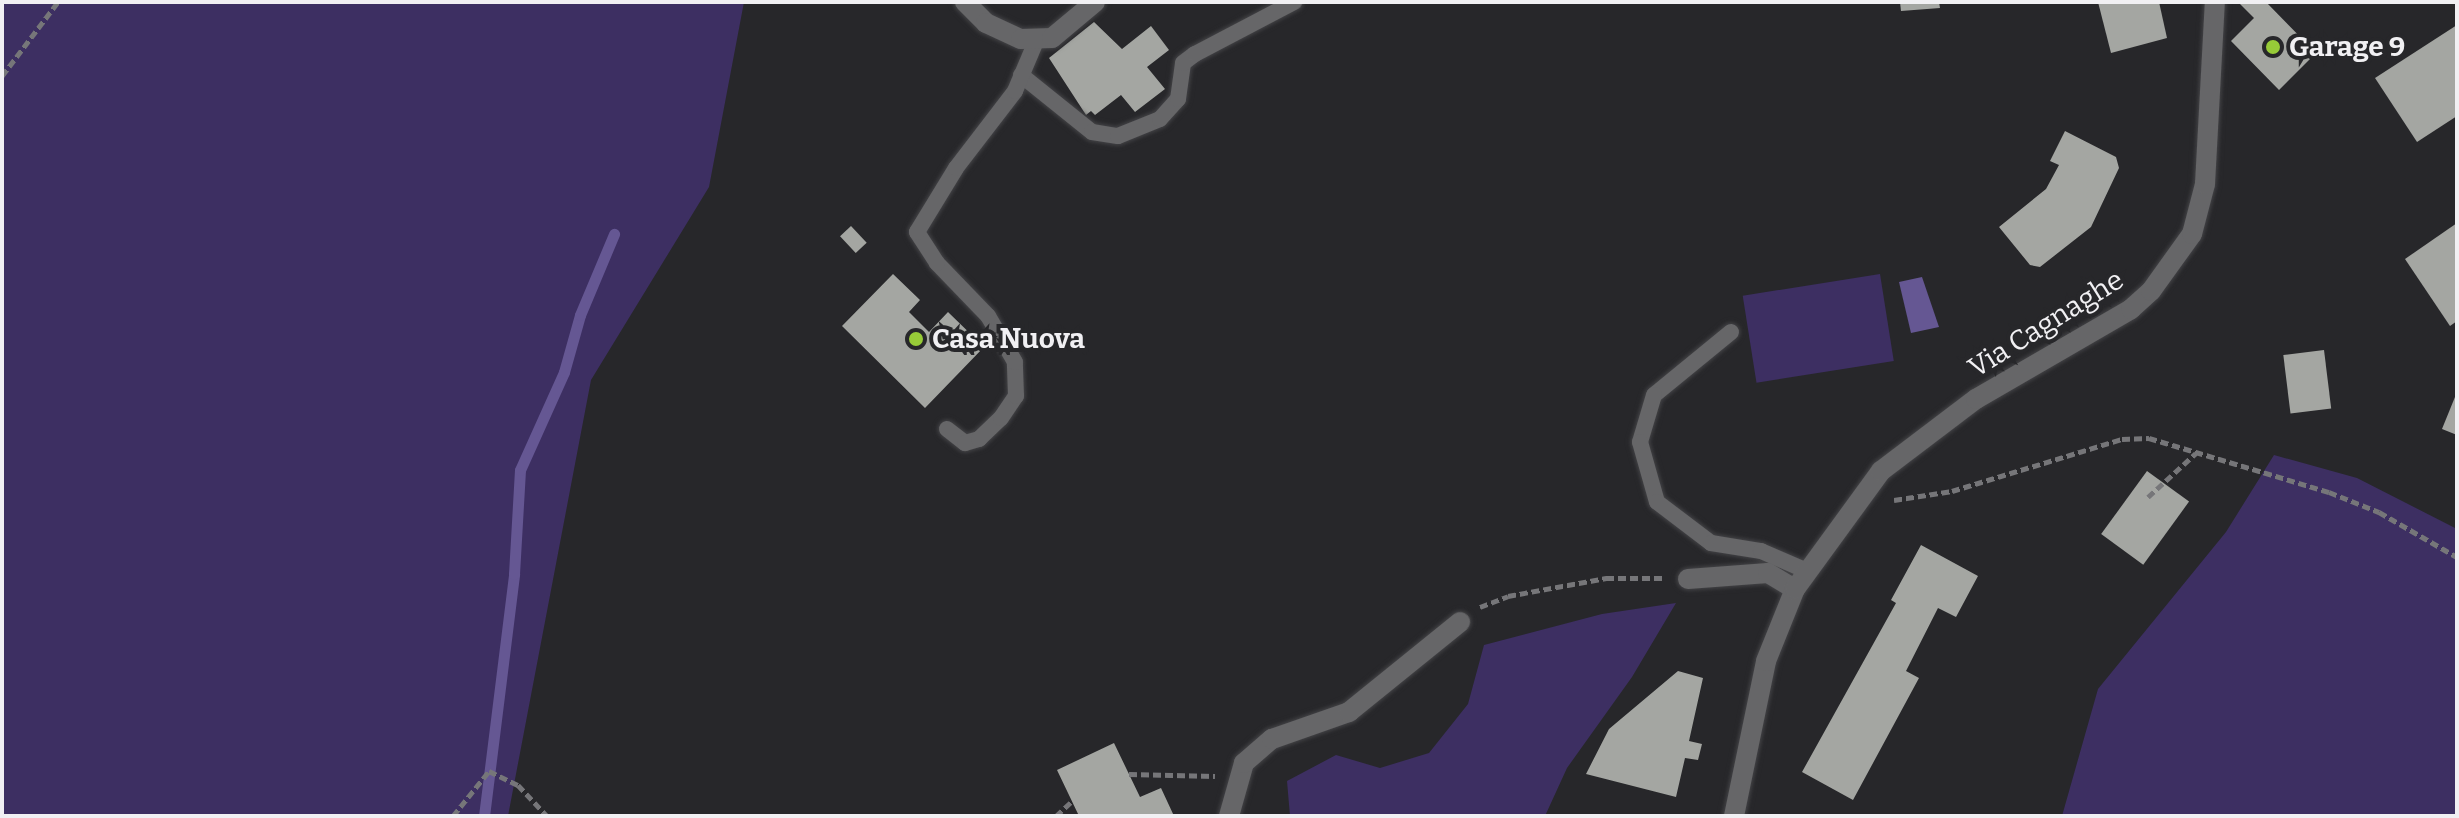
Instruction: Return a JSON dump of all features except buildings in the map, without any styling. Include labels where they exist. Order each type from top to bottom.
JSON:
[{"type":"street","points":[[965,2],[986,23],[1021,39],[1052,38],[1095,2]]},
{"type":"street","name":"Via Cagnaghe","points":[[1734,816],[1766,661],[1795,589],[1881,471],[1976,399],[2131,309],[2178,256],[2192,234],[2203,195],[2215,2]]},
{"type":"street","points":[[1688,579],[1768,573],[1795,589]]},
{"type":"street","points":[[1229,816],[1244,763],[1272,739],[1349,712],[1460,622]]},
{"type":"lane","points":[[1021,75],[1092,132],[1118,136],[1160,119],[1178,99],[1183,63],[1294,2]]},
{"type":"lane","points":[[947,429],[965,443],[979,439],[1001,418],[1016,396],[1015,362],[988,316],[937,263],[917,232],[1021,75],[1037,39]]},
{"type":"lane","points":[[1731,332],[1654,395],[1640,442],[1657,502],[1711,543],[1761,551],[1807,571]]},
{"type":"path","points":[[2,76],[58,2]]},
{"type":"path","points":[[1857,503],[1952,491],[2122,439],[2149,438],[2329,492],[2379,512],[2457,557]]},
{"type":"path","points":[[2148,497],[2196,453]]},
{"type":"path","points":[[1460,622],[1508,596],[1606,578],[1688,579]]},
{"type":"path","points":[[1129,774],[1219,776],[1244,763]]},
{"type":"path","points":[[453,816],[489,771],[518,785],[547,816]]},
{"type":"path","points":[[1056,816],[1072,801]]},
{"type":"shaded area","points":[[2,2],[744,2],[709,187],[591,380],[508,816],[2,816]]},
{"type":"shaded area","points":[[1880,274],[1894,361],[1756,383],[1743,296]]},
{"type":"shaded area","points":[[1922,277],[1939,327],[1911,333],[1899,282]]},
{"type":"shaded area","points":[[2274,455],[2357,478],[2457,529],[2457,816],[2062,816],[2098,689],[2226,532]]},
{"type":"shaded area","points":[[1676,603],[1632,677],[1567,768],[1545,816],[1290,816],[1287,781],[1336,755],[1380,768],[1429,753],[1468,704],[1484,645],[1602,614]]},
{"type":"waterway","points":[[484,816],[514,574],[520,470],[564,372],[580,315],[614,234]]},
{"type":"place","name":"Garage 9","points":[[2273,47]]},
{"type":"place","name":"Casa Nuova","points":[[916,339]]}]
